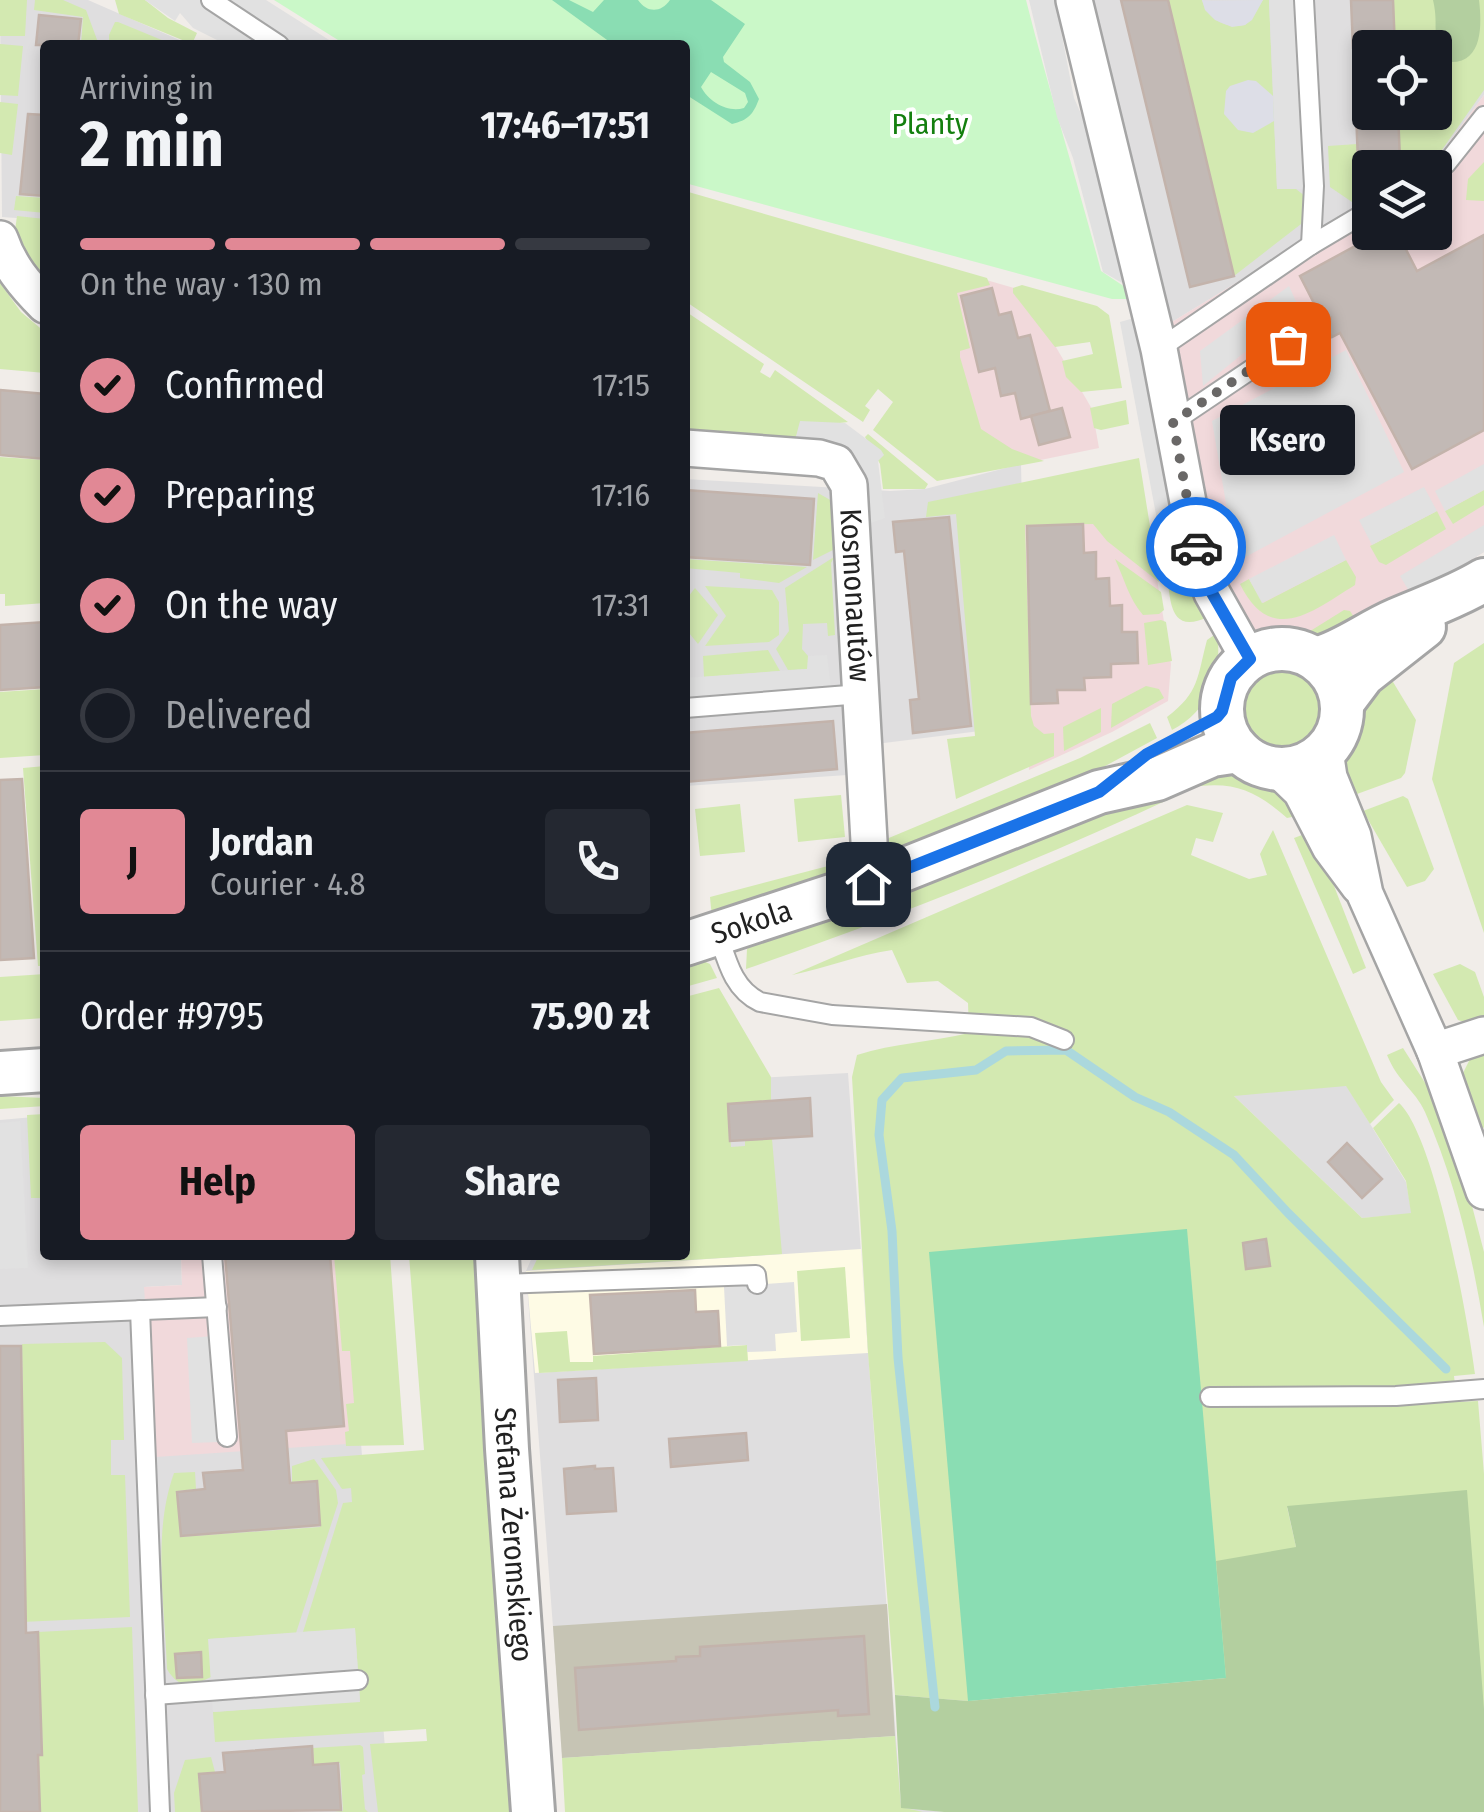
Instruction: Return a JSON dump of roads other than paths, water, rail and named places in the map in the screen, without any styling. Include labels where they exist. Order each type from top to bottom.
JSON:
[{"type":"street","points":[[1074,0],[1159,350],[1204,576],[1250,659]]},
{"type":"street","points":[[0,238],[6,256],[40,301]]},
{"type":"street","name":"Kosmonautów","points":[[690,448],[818,458],[836,463],[849,485],[868,884]]},
{"type":"street","points":[[1316,659],[1471,588]]},
{"type":"street","points":[[1342,703],[1362,676],[1471,588]]},
{"type":"street","points":[[1283,649],[1316,659],[1334,678],[1342,703],[1339,729],[1326,751],[1304,766],[1278,769],[1260,765],[1239,751],[1229,736],[1222,711],[1231,678],[1250,659],[1283,649]]},
{"type":"street","name":"Sokola","points":[[1099,792],[1147,754],[1209,724],[1222,711]]},
{"type":"street","name":"Sokola","points":[[702,939],[868,884],[1099,792],[1158,779],[1212,756],[1239,751]]},
{"type":"street","points":[[1326,751],[1329,778],[1352,836],[1365,894],[1435,1050],[1484,1192]]},
{"type":"street","points":[[1278,769],[1301,791],[1330,847],[1365,894]]},
{"type":"street","points":[[1435,1050],[1484,1035]]},
{"type":"street","points":[[0,1073],[40,1070]]},
{"type":"street","name":"Stefana Żeromskiego","points":[[498,1270],[533,1812]]},
{"type":"lane","points":[[210,0],[271,40]]},
{"type":"lane","points":[[1304,0],[1314,186],[1312,245]]},
{"type":"lane","points":[[1452,156],[1484,116]]},
{"type":"lane","points":[[1159,350],[1352,221]]},
{"type":"lane","points":[[1173,422],[1320,323]]},
{"type":"lane","points":[[690,708],[861,694]]},
{"type":"lane","points":[[702,939],[751,998],[760,1002],[832,1015],[1031,1027],[1064,1040]]},
{"type":"lane","points":[[212,1260],[227,1437]]},
{"type":"lane","points":[[498,1270],[756,1274],[756,1284]]},
{"type":"lane","points":[[0,1316],[217,1307]]},
{"type":"lane","points":[[140,1310],[160,1812]]},
{"type":"lane","points":[[1210,1397],[1396,1396],[1484,1389]]},
{"type":"lane","points":[[155,1695],[358,1680]]},
{"type":"waterway","points":[[935,1707],[898,1358],[892,1231],[879,1135],[882,1100],[902,1078],[976,1070],[1006,1051],[1066,1050],[1135,1097],[1169,1112],[1234,1155],[1446,1369]]},
{"type":"place","name":"Ksero","points":[[1288,344]]},
{"type":"park label","name":"Planty","points":[[930,124]]}]
